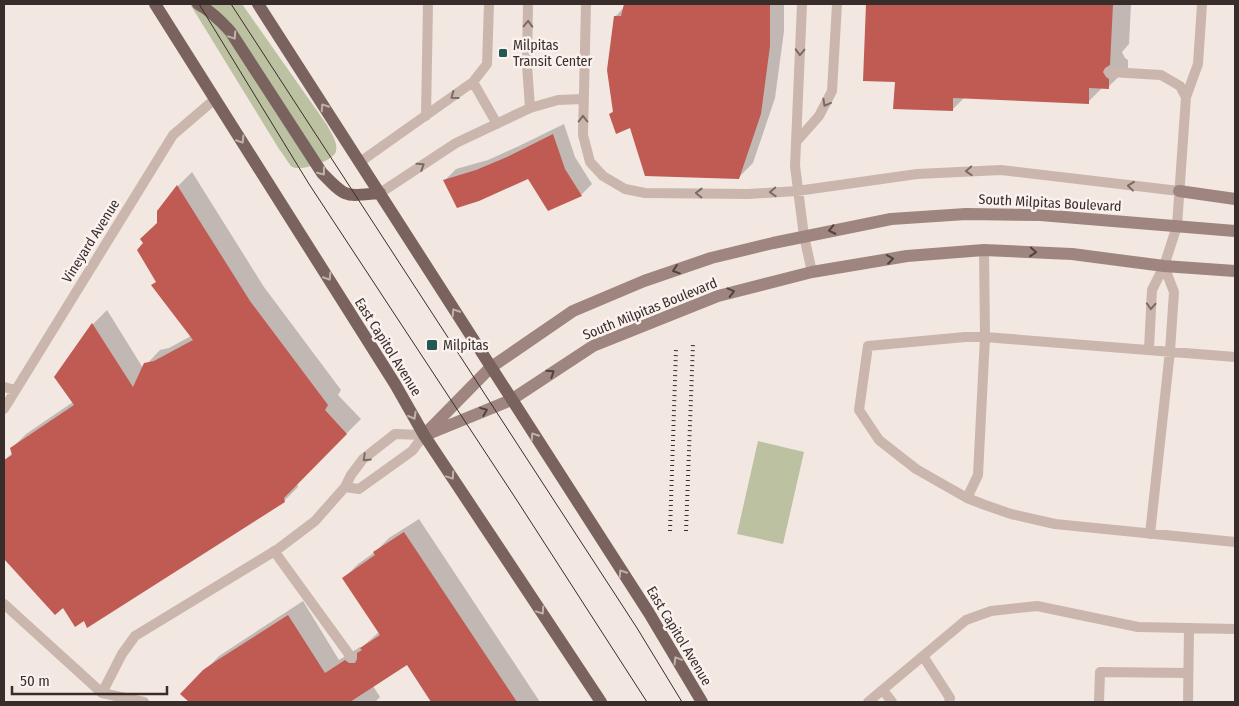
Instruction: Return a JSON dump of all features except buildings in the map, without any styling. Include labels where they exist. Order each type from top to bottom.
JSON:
[{"type":"main road","name":"East Capitol Avenue","points":[[155,4],[395,384],[424,435],[601,702]]},
{"type":"main road","points":[[198,4],[208,9],[230,32],[316,165],[338,191],[349,196],[380,192]]},
{"type":"main road","name":"East Capitol Avenue","points":[[258,4],[649,614],[702,702]]},
{"type":"street","points":[[1180,191],[1235,199]]},
{"type":"street","name":"South Milpitas Boulevard","points":[[424,435],[490,368],[573,311],[644,281],[711,258],[804,236],[891,219],[966,214],[1040,215],[1235,231]]},
{"type":"street","name":"South Milpitas Boulevard","points":[[424,435],[511,400],[593,346],[718,296],[812,272],[907,256],[984,250],[1072,254],[1164,266],[1235,271]]},
{"type":"lane","points":[[426,116],[428,4]]},
{"type":"lane","points":[[360,162],[473,82],[487,64],[489,4]]},
{"type":"lane","points":[[528,4],[526,65],[530,108]]},
{"type":"lane","points":[[586,4],[583,135],[590,162],[603,176],[625,189],[645,193],[729,194],[797,191],[917,174],[1001,170],[1180,191]]},
{"type":"lane","points":[[802,4],[795,166],[804,236],[812,272]]},
{"type":"lane","points":[[796,142],[819,116],[832,91],[837,4]]},
{"type":"lane","points":[[1149,349],[1152,290],[1164,266],[1177,226],[1186,96],[1198,64],[1202,4]]},
{"type":"lane","points":[[1110,72],[1161,75],[1180,86],[1186,96]]},
{"type":"lane","points":[[473,82],[498,124]]},
{"type":"lane","name":"Vineyard Avenue","points":[[4,409],[173,135],[215,99]]},
{"type":"lane","points":[[380,192],[456,143],[530,108],[558,100],[583,99]]},
{"type":"lane","points":[[967,498],[978,475],[986,337],[984,250]]},
{"type":"lane","points":[[1150,534],[1170,350],[1174,292],[1164,266]]},
{"type":"lane","points":[[1235,356],[986,337],[965,337],[868,346],[859,410],[879,440],[916,469],[967,498],[1011,514],[1055,524],[1235,542]]},
{"type":"lane","points":[[4,387],[15,390]]},
{"type":"lane","points":[[102,693],[122,654],[135,636],[274,551],[315,521],[345,488],[351,475],[364,459],[395,434],[424,435]]},
{"type":"lane","points":[[345,488],[359,489],[412,451],[424,435]]},
{"type":"lane","points":[[274,551],[351,657]]},
{"type":"lane","points":[[4,604],[102,693],[144,702]]},
{"type":"lane","points":[[868,702],[966,620],[991,611],[1037,606],[1138,627],[1235,629]]},
{"type":"lane","points":[[1188,702],[1190,628]]},
{"type":"lane","points":[[923,656],[950,698],[949,702]]},
{"type":"lane","points":[[1099,702],[1100,672],[1188,673]]},
{"type":"lane","points":[[883,690],[892,702]]},
{"type":"green space","points":[[190,4],[242,4],[327,125],[336,144],[334,155],[323,162],[308,167],[295,168],[291,166]]},
{"type":"green space","points":[[758,441],[804,452],[783,544],[737,534]]},
{"type":"tram line","points":[[199,4],[309,184],[647,702]]},
{"type":"tram line","points":[[231,4],[637,628],[682,702]]},
{"type":"railway","points":[[686,531],[693,344]]},
{"type":"railway","points":[[670,531],[676,350]]},
{"type":"place","name":"Milpitas Transit Center","points":[[503,53]]},
{"type":"place","name":"Milpitas","points":[[432,345]]}]
